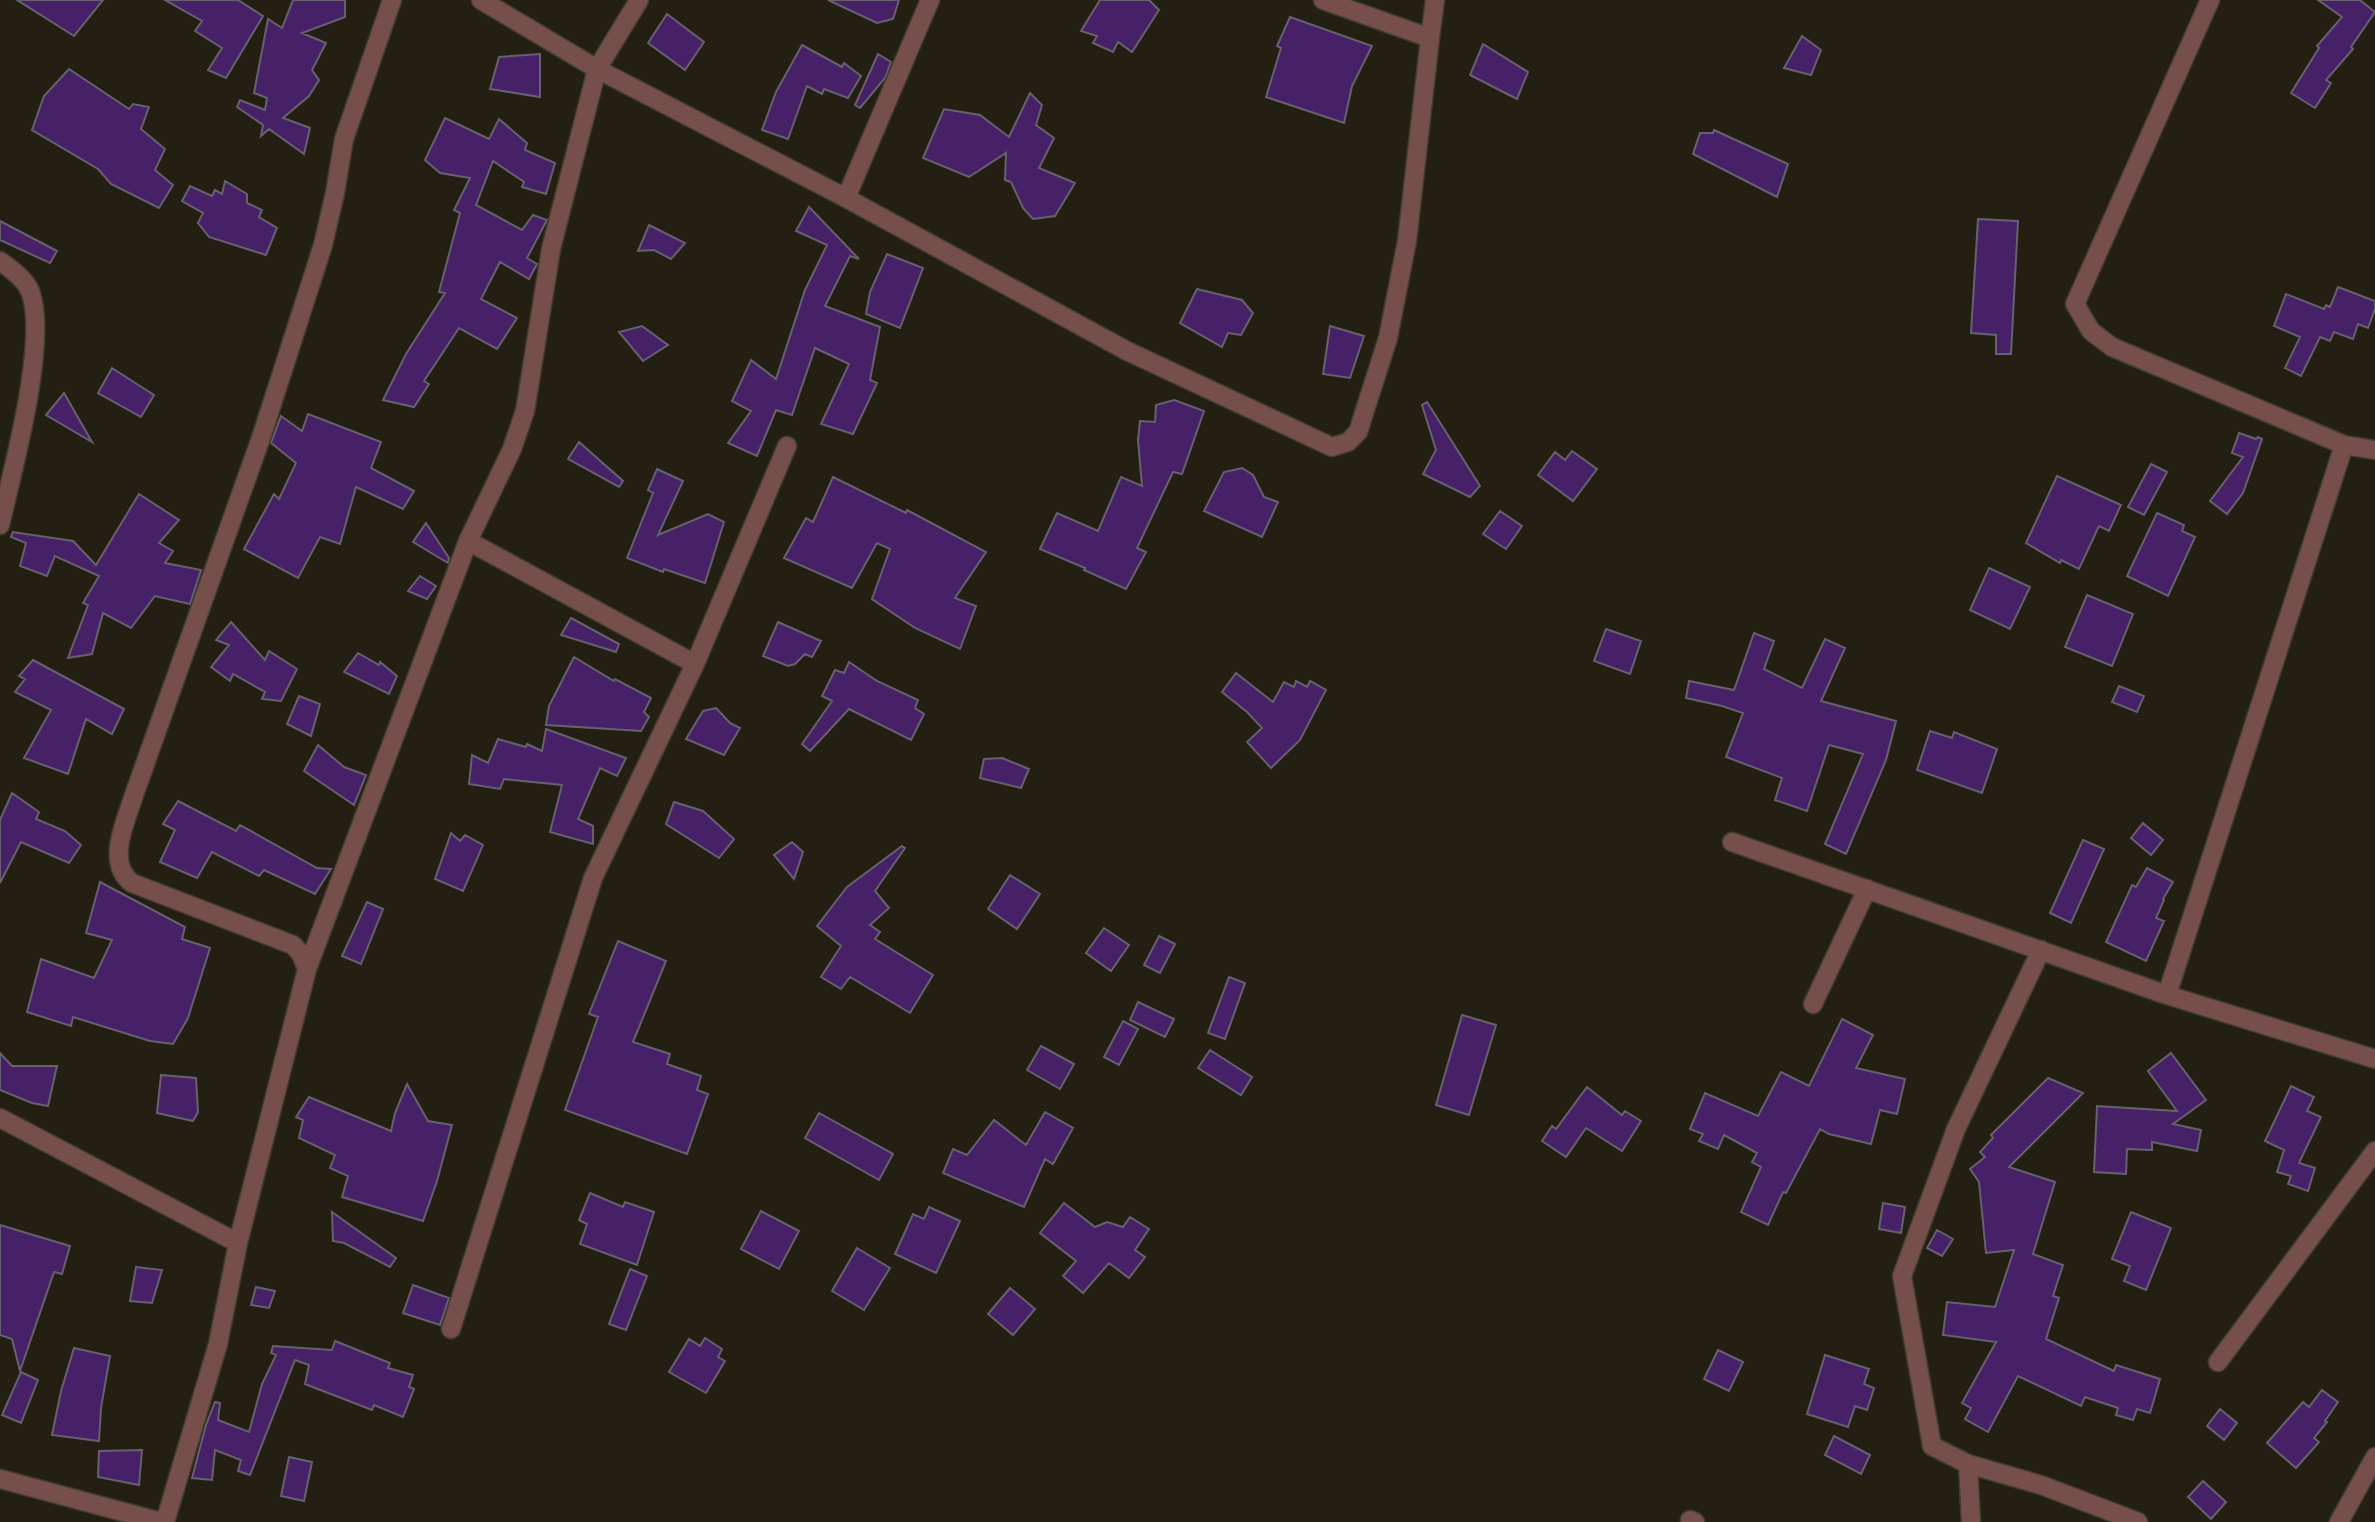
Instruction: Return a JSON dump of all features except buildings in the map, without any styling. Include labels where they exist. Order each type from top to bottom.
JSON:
[{"type":"street","points":[[307,969],[301,954],[293,945],[132,883],[121,873],[118,862],[119,848],[134,795],[258,448],[287,359],[323,245],[344,139],[392,0]]},
{"type":"street","points":[[481,0],[597,69],[846,198],[1127,351],[1332,447],[1348,442],[1358,432],[1388,338],[1407,241],[1436,0]]},
{"type":"street","points":[[0,1479],[163,1522],[218,1344],[238,1243],[307,969],[468,541],[512,449],[525,411],[551,250],[597,69],[639,0]]},
{"type":"street","points":[[846,198],[930,0]]},
{"type":"street","points":[[1323,0],[1430,38]]},
{"type":"street","points":[[2210,0],[2075,304],[2091,331],[2112,347],[2344,445],[2375,450]]},
{"type":"street","points":[[0,261],[30,290],[36,318],[32,369],[0,525]]},
{"type":"street","points":[[2167,995],[2344,445]]},
{"type":"street","points":[[451,1329],[593,878],[695,664],[788,446]]},
{"type":"street","points":[[468,541],[695,664]]},
{"type":"street","points":[[1732,842],[2167,995],[2375,1059]]},
{"type":"street","points":[[1813,1004],[1867,889]]},
{"type":"street","points":[[2041,950],[1956,1129],[1902,1276],[1932,1446],[1968,1464],[2041,1485],[2138,1522]]},
{"type":"street","points":[[0,1118],[238,1243]]},
{"type":"street","points":[[2218,1362],[2375,1151]]},
{"type":"street","points":[[2339,1522],[2375,1457]]},
{"type":"street","points":[[1968,1464],[1971,1522]]}]
